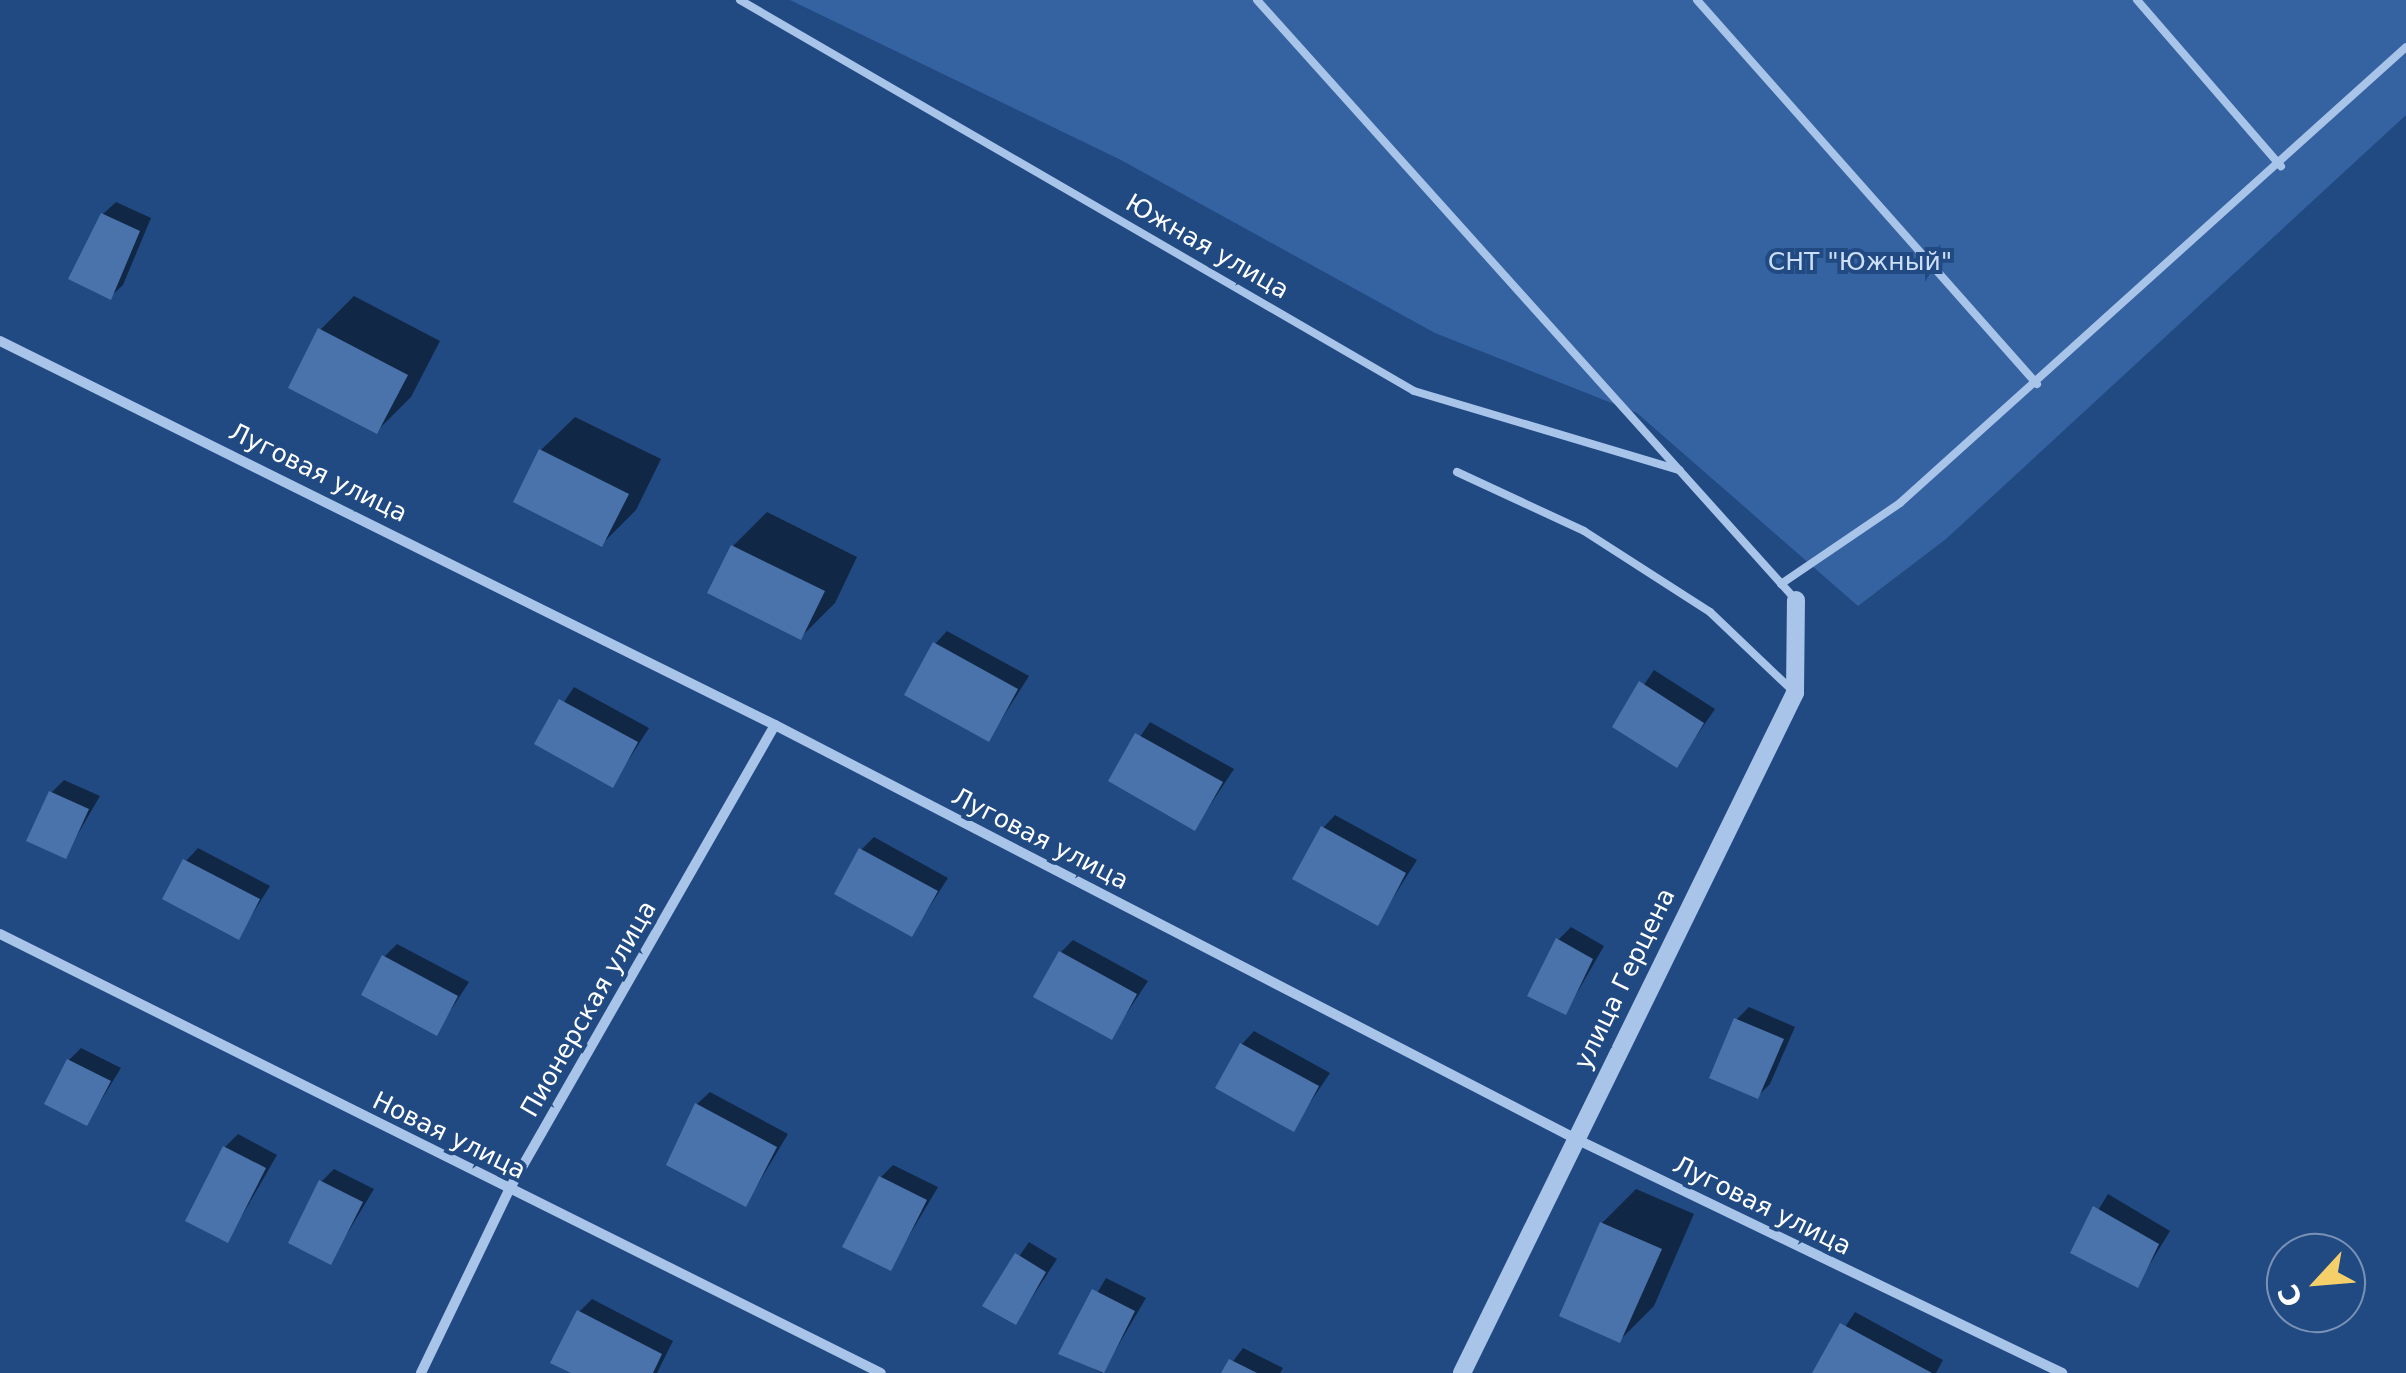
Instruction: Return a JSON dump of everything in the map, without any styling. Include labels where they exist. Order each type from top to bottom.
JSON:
[{"type":"street","name":"Луговая улица","points":[[0,341],[776,725],[1574,1138],[2062,1373]]},
{"type":"street","name":"улица Герцена","points":[[1462,1373],[1795,693],[1796,600]]},
{"type":"street","name":"Пионерская улица","points":[[421,1373],[510,1188],[776,725]]},
{"type":"street","name":"Новая улица","points":[[0,934],[881,1373]]},
{"type":"lane","name":"Южная улица","points":[[740,0],[1414,390],[1680,470]]},
{"type":"lane","points":[[1257,0],[1796,600]]},
{"type":"lane","points":[[1697,0],[2037,384]]},
{"type":"lane","points":[[2137,0],[2281,166]]},
{"type":"lane","points":[[1782,584],[1900,503],[2281,166],[2406,47]]},
{"type":"lane","points":[[1457,472],[1584,531],[1710,612],[1795,693]]},
{"type":"green space","name":"СНТ \"Южный\"","points":[[790,0],[2406,0],[2406,115],[1946,539],[1858,606],[1637,413],[1435,333],[1121,160]]},
{"type":"building","points":[[101,213],[140,231],[111,300],[68,279]]},
{"type":"building","points":[[318,328],[408,375],[377,434],[288,388]]},
{"type":"building","points":[[539,449],[629,494],[602,547],[513,502]]},
{"type":"building","points":[[731,545],[825,591],[801,640],[707,593]]},
{"type":"building","points":[[933,642],[1018,689],[989,742],[904,695]]},
{"type":"building","points":[[1639,681],[1704,723],[1677,768],[1612,727]]},
{"type":"building","points":[[559,699],[638,742],[613,788],[534,744]]},
{"type":"building","points":[[1135,733],[1223,782],[1195,831],[1108,781]]},
{"type":"building","points":[[49,791],[89,809],[66,859],[26,841]]},
{"type":"building","points":[[1321,826],[1406,873],[1378,926],[1292,879]]},
{"type":"building","points":[[859,848],[938,891],[912,937],[834,894]]},
{"type":"building","points":[[183,859],[260,899],[239,940],[162,899]]},
{"type":"building","points":[[1556,938],[1593,959],[1566,1015],[1527,996]]},
{"type":"building","points":[[1059,951],[1137,994],[1112,1040],[1033,997]]},
{"type":"building","points":[[382,955],[458,996],[437,1036],[361,995]]},
{"type":"building","points":[[1734,1018],[1784,1039],[1758,1099],[1709,1078]]},
{"type":"building","points":[[1240,1043],[1319,1086],[1294,1132],[1215,1088]]},
{"type":"building","points":[[67,1059],[111,1081],[87,1126],[44,1104]]},
{"type":"building","points":[[695,1103],[777,1147],[746,1207],[666,1165]]},
{"type":"building","points":[[223,1146],[266,1168],[228,1243],[185,1221]]},
{"type":"building","points":[[879,1176],[927,1200],[891,1271],[842,1247]]},
{"type":"building","points":[[319,1180],[363,1202],[331,1265],[288,1243]]},
{"type":"building","points":[[2093,1206],[2159,1244],[2138,1288],[2070,1253]]},
{"type":"building","points":[[1600,1222],[1662,1249],[1620,1343],[1559,1316]]},
{"type":"building","points":[[1015,1253],[1046,1272],[1016,1325],[982,1306]]},
{"type":"building","points":[[1092,1289],[1135,1311],[1104,1373],[1058,1354]]},
{"type":"building","points":[[577,1310],[662,1354],[653,1373],[571,1373],[550,1363]]},
{"type":"building","points":[[1840,1323],[1932,1373],[1812,1373]]},
{"type":"building","points":[[1229,1359],[1257,1373],[1221,1373]]}]
